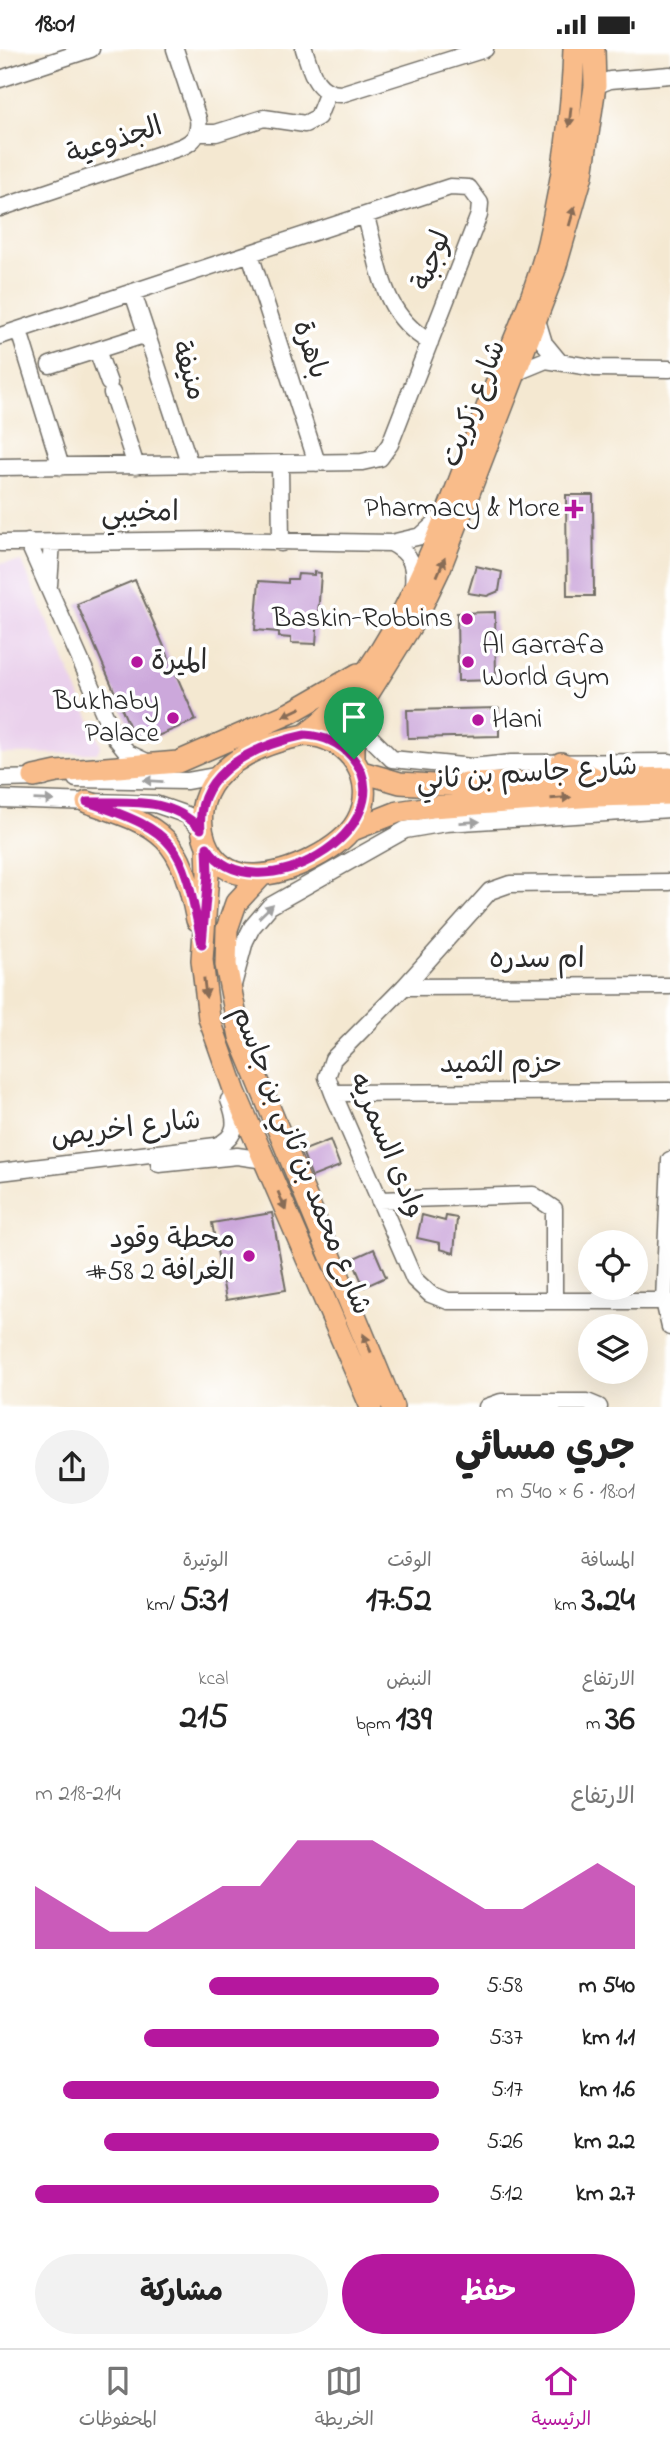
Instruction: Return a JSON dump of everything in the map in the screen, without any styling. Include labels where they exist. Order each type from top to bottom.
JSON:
[{"type":"main road","name":"شارع زكريت","points":[[305,735],[335,712],[372,665],[413,591],[446,512],[542,263],[567,151],[574,49]]},
{"type":"main road","name":"شارع زكريت","points":[[358,766],[354,730],[360,707],[411,626],[437,576],[537,320],[580,187],[600,80],[594,49]]},
{"type":"main road","points":[[34,778],[57,772],[161,766],[211,750],[332,691],[372,665]]},
{"type":"main road","points":[[305,735],[337,743],[358,766],[364,802],[350,831],[309,858],[262,875],[230,869],[215,860],[204,838],[202,803],[220,775],[251,753],[305,735]]},
{"type":"main road","points":[[561,764],[597,788],[644,810]]},
{"type":"main road","name":"شارع جاسم بن ثاني","points":[[358,766],[400,783],[597,788],[670,794]]},
{"type":"main road","name":"شارع جاسم بن ثاني","points":[[350,831],[380,818],[417,809],[670,778]]},
{"type":"main road","points":[[87,802],[148,824],[172,845],[188,878],[202,944]]},
{"type":"main road","name":"شارع محمد بن ثاني بن جاسم","points":[[204,838],[208,874],[202,944],[209,1018],[228,1073],[371,1406]]},
{"type":"main road","name":"شارع محمد بن ثاني بن جاسم","points":[[262,875],[243,893],[231,914],[226,948],[231,995],[249,1062],[393,1406]]},
{"type":"street","points":[[0,79],[91,49]]},
{"type":"street","name":"الجذوعية","points":[[0,208],[181,148],[193,140],[197,133],[198,119],[175,49]]},
{"type":"street","points":[[304,49],[317,83],[328,92],[348,92],[485,49]]},
{"type":"street","points":[[600,80],[670,75]]},
{"type":"street","points":[[197,133],[216,133],[264,118],[305,124],[318,117],[328,92]]},
{"type":"street","name":"لوجبة","points":[[0,336],[457,185],[469,188],[478,197],[479,215],[386,452],[371,462],[0,467]]},
{"type":"street","points":[[366,217],[393,309],[408,328],[430,342]]},
{"type":"street","name":"باهرة","points":[[250,254],[317,463]]},
{"type":"street","name":"منيفة","points":[[133,293],[190,465]]},
{"type":"street","points":[[537,320],[544,343],[558,360]]},
{"type":"street","points":[[19,331],[61,467]]},
{"type":"street","points":[[50,365],[147,334]]},
{"type":"street","points":[[97,350],[136,466]]},
{"type":"street","points":[[517,372],[535,363],[558,360],[596,368],[670,369]]},
{"type":"street","points":[[280,464],[281,543]]},
{"type":"street","name":"امخيبي","points":[[0,543],[217,540],[391,544],[421,536],[446,512]]},
{"type":"street","points":[[28,542],[114,736],[135,758],[161,766]]},
{"type":"street","points":[[49,585],[52,542]]},
{"type":"street","points":[[391,544],[403,550],[413,563],[413,591]]},
{"type":"street","points":[[360,707],[367,734],[392,759],[472,767],[511,763],[670,762]]},
{"type":"street","points":[[105,769],[114,756],[114,736]]},
{"type":"street","points":[[0,779],[168,782],[220,775]]},
{"type":"street","points":[[0,799],[155,804],[187,815],[204,838]]},
{"type":"street","points":[[231,995],[245,941],[260,915],[299,887],[394,835],[422,826],[446,823],[670,809]]},
{"type":"street","name":"وادى السمريه","points":[[664,1301],[448,1301],[430,1294],[414,1279],[327,1077],[332,1059],[404,987],[490,891],[499,886],[670,882]]},
{"type":"street","name":"ام سدره","points":[[404,987],[670,986]]},
{"type":"street","name":"شارع اخريص","points":[[0,1171],[224,1143],[235,1129],[236,1121],[227,1092],[228,1073]]},
{"type":"street","name":"حزم الثميد","points":[[333,1093],[670,1091]]},
{"type":"street","name":"شارع اخريص","points":[[0,1181],[228,1157],[265,1160]]},
{"type":"street","points":[[670,1160],[664,1301],[670,1327]]},
{"type":"street","points":[[379,1200],[533,1195],[546,1201],[554,1209],[557,1228],[554,1299]]},
{"type":"street","points":[[487,1406],[501,1402],[587,1402],[598,1406]]},
{"type":"shaded area","points":[[22,562],[101,745],[97,753],[0,754],[0,563]]},
{"type":"building","points":[[566,495],[593,495],[594,596],[567,596]]},
{"type":"building","points":[[476,566],[502,572],[499,591],[487,596],[468,593]]},
{"type":"building","points":[[314,572],[321,573],[316,644],[291,643],[291,638],[279,637],[279,632],[255,630],[259,581],[288,583],[288,579],[297,579],[298,574],[314,575]]},
{"type":"building","name":"الميرة","points":[[135,580],[196,720],[148,740],[133,735],[77,604]]},
{"type":"building","points":[[495,612],[496,680],[458,681],[457,613]]},
{"type":"building","points":[[499,708],[499,736],[408,738],[407,710]]},
{"type":"building","points":[[330,1140],[340,1166],[312,1177],[302,1151]]},
{"type":"building","name":"محطة وقود #58 الغرافة 2","points":[[272,1213],[286,1290],[226,1300],[212,1223]]},
{"type":"building","points":[[422,1215],[445,1221],[446,1216],[457,1218],[454,1253],[440,1249],[440,1243],[417,1238]]},
{"type":"building","points":[[374,1249],[386,1277],[364,1287],[352,1259]]},
{"type":"place","name":"Pharmacy & More","points":[[574,509]]},
{"type":"place","name":"Baskin-Robbins","points":[[467,619]]},
{"type":"place","name":"الميرة","points":[[137,662]]},
{"type":"place","name":"Al Garrafa World Gym","points":[[468,662]]},
{"type":"place","name":"Bukhaby Palace","points":[[173,718]]},
{"type":"place","name":"Hani","points":[[478,720]]},
{"type":"place","name":"محطة وقود #58 الغرافة 2","points":[[249,1256]]},
{"type":"route","points":[[305,735],[337,743],[354,759],[364,779],[364,802],[350,831],[331,846],[285,869],[253,876],[224,866],[215,860],[207,847],[209,863],[202,944],[188,878],[172,845],[148,824],[87,802],[155,804],[173,808],[187,815],[201,829],[201,807],[210,787],[226,770],[251,753],[276,742],[305,735]]}]
